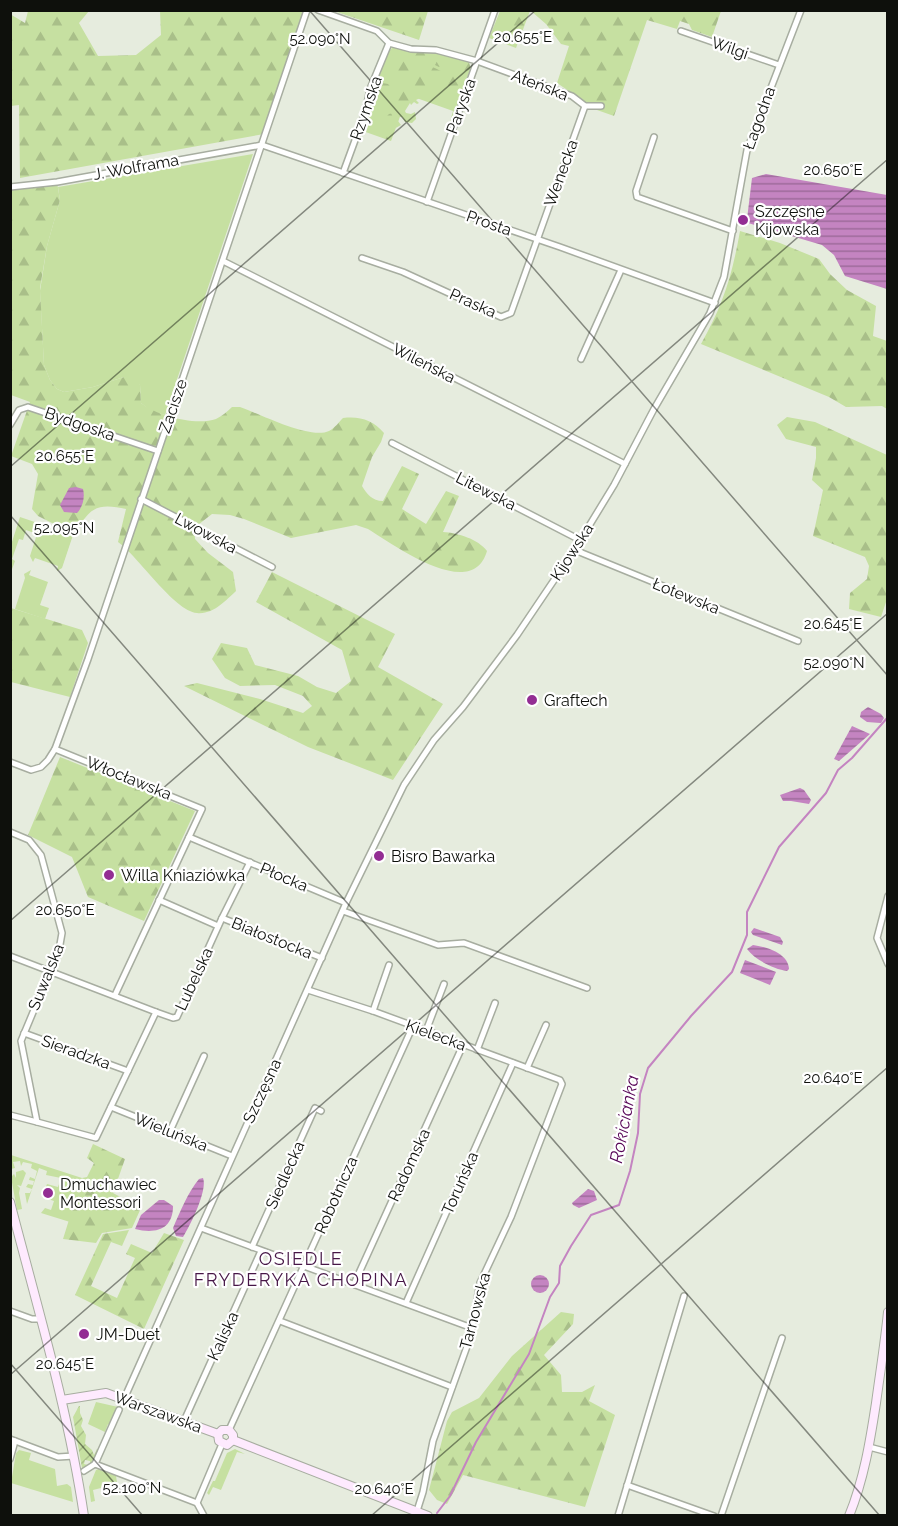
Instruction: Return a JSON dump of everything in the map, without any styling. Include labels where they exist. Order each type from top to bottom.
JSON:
[{"type":"street","name":"Zacisze","points":[[10,762],[31,770],[36,769],[45,764],[55,748],[307,10]]},
{"type":"street","points":[[318,10],[377,31],[389,43]]},
{"type":"street","name":"Paryska","points":[[427,202],[495,10]]},
{"type":"street","name":"Łagodna","points":[[715,303],[724,277],[747,150],[801,10]]},
{"type":"street","name":"Wilgi","points":[[681,31],[779,65]]},
{"type":"street","name":"Ateńska","points":[[389,43],[411,49],[436,50],[477,61],[572,96],[585,106],[602,106]]},
{"type":"street","name":"Rzymska","points":[[343,172],[365,113],[370,89],[389,43]]},
{"type":"street","name":"Wenecka","points":[[537,240],[585,106]]},
{"type":"street","points":[[654,137],[636,191],[637,196],[733,231]]},
{"type":"street","name":"Prosta","points":[[262,145],[715,303]]},
{"type":"street","name":"J. Wolframa","points":[[10,187],[57,182],[262,145]]},
{"type":"street","name":"Praska","points":[[362,258],[403,272],[501,317],[511,313],[537,240]]},
{"type":"street","name":"Wileńska","points":[[223,261],[625,464]]},
{"type":"street","points":[[581,359],[621,270]]},
{"type":"street","name":"Kijowska","points":[[404,785],[434,740],[463,707],[517,635],[575,549],[715,303]]},
{"type":"street","name":"Bydgoska","points":[[10,425],[19,410],[28,407],[158,451]]},
{"type":"street","name":"Litewska","points":[[392,443],[580,540]]},
{"type":"street","name":"Lwowska","points":[[141,499],[272,567]]},
{"type":"street","name":"Łotewska","points":[[575,549],[798,641]]},
{"type":"street","name":"Włocławska","points":[[55,748],[202,808],[189,837]]},
{"type":"street","name":"Szczęsna","points":[[123,1399],[346,903],[404,785]]},
{"type":"street","name":"Suwalska","points":[[10,832],[29,840],[38,849],[62,933],[61,944],[24,1033]]},
{"type":"street","points":[[115,995],[189,837]]},
{"type":"street","name":"Płocka","points":[[189,837],[346,903]]},
{"type":"street","name":"Lubelska","points":[[37,1122],[96,1138],[156,1012],[173,1018],[177,1017],[250,862]]},
{"type":"street","points":[[888,896],[877,938],[888,964]]},
{"type":"street","name":"Białostocka","points":[[159,900],[218,926]]},
{"type":"street","points":[[343,910],[438,945],[464,943],[587,988]]},
{"type":"street","name":"Białostocka","points":[[222,918],[322,958]]},
{"type":"street","points":[[10,956],[156,1012]]},
{"type":"street","points":[[373,1011],[389,965]]},
{"type":"street","points":[[426,1031],[444,984]]},
{"type":"street","name":"Kielecka","points":[[308,990],[373,1011],[560,1080],[562,1084]]},
{"type":"street","points":[[477,1050],[495,1003]]},
{"type":"street","points":[[527,1068],[546,1025]]},
{"type":"street","name":"Robotnicza","points":[[229,1430],[413,1026]]},
{"type":"street","points":[[10,1115],[37,1122],[21,1046],[24,1033]]},
{"type":"street","name":"Sieradzka","points":[[24,1033],[128,1071]]},
{"type":"street","name":"Radomska","points":[[354,1284],[464,1045]]},
{"type":"street","points":[[170,1131],[204,1056]]},
{"type":"street","name":"Toruńska","points":[[406,1303],[513,1063]]},
{"type":"street","name":"Tarnowska","points":[[417,1511],[433,1441],[470,1340],[482,1275],[511,1217],[562,1084]]},
{"type":"street","name":"Wieluńska","points":[[111,1107],[232,1156]]},
{"type":"street","name":"Siedlecka","points":[[252,1247],[315,1108],[321,1111]]},
{"type":"street","points":[[10,1202],[62,1400],[84,1515]]},
{"type":"street","points":[[201,1228],[472,1328]]},
{"type":"street","name":"Kaliska","points":[[184,1421],[261,1251]]},
{"type":"street","points":[[618,1515],[684,1296]]},
{"type":"street","points":[[10,1311],[32,1319],[41,1319]]},
{"type":"street","points":[[849,1515],[862,1481],[868,1450],[888,1312]]},
{"type":"street","points":[[280,1321],[452,1387]]},
{"type":"street","points":[[721,1515],[782,1338]]},
{"type":"street","name":"Warszawska","points":[[62,1400],[101,1393],[218,1434]]},
{"type":"street","points":[[84,1471],[95,1464],[119,1410]]},
{"type":"street","name":"Warszawska","points":[[218,1434],[222,1430],[229,1430]]},
{"type":"street","points":[[229,1430],[233,1435],[233,1440]]},
{"type":"street","name":"Warszawska","points":[[218,1434],[218,1439],[222,1444]]},
{"type":"street","points":[[10,1459],[13,1440],[55,1456],[74,1456]]},
{"type":"street","points":[[233,1440],[428,1515]]},
{"type":"street","points":[[197,1503],[222,1444],[227,1445],[233,1440]]},
{"type":"street","points":[[868,1450],[888,1452]]},
{"type":"street","points":[[95,1464],[197,1503],[204,1515]]},
{"type":"street","points":[[627,1485],[714,1515]]},
{"type":"green space","points":[[28,11],[89,11],[79,23],[98,56],[136,55],[161,35],[160,11],[304,11],[264,134],[20,178],[19,105],[11,106],[10,14],[25,23]]},
{"type":"green space","points":[[334,11],[428,11],[419,40]]},
{"type":"green space","points":[[500,11],[530,11],[516,48],[489,38]]},
{"type":"green space","points":[[531,11],[721,11],[712,37],[692,30],[689,24],[680,21],[677,29],[647,20],[614,116],[597,110],[557,83],[569,46],[561,44],[546,24]]},
{"type":"green space","points":[[394,46],[445,53],[471,67],[448,129],[453,111],[408,95],[391,141],[360,130],[374,83]]},
{"type":"green space","points":[[395,47],[399,49],[401,55],[407,56],[406,63],[410,65],[418,51],[427,50],[431,55],[426,63],[428,66],[448,74],[457,71],[454,67],[435,65],[440,55],[448,54],[468,59],[471,69],[465,72],[465,83],[461,91],[450,90],[442,97],[440,91],[444,89],[444,84],[434,83],[429,97],[426,98],[428,94],[425,93],[426,90],[423,91],[421,88],[417,95],[423,94],[422,97],[416,100],[419,103],[414,102],[411,105],[410,103],[405,111],[411,114],[415,112],[416,119],[412,123],[405,122],[402,117],[399,117],[398,121],[401,125],[394,129],[390,139],[386,139],[382,129],[387,122],[386,117],[399,112],[395,102],[388,101],[383,111],[377,109],[378,104],[383,103],[379,90],[382,89],[382,83],[388,84],[394,91],[394,96],[399,98],[400,87],[403,87],[407,81],[401,77],[399,79],[390,70],[386,71],[388,63],[385,58],[393,57],[391,50]]},
{"type":"green space","points":[[253,154],[165,415],[151,411],[141,403],[140,385],[124,377],[93,387],[64,392],[57,389],[50,380],[44,365],[40,291],[47,246],[60,200],[58,187]]},
{"type":"green space","points":[[57,182],[60,200],[47,246],[40,288],[44,365],[50,380],[57,389],[64,392],[93,387],[124,377],[135,378],[140,385],[141,403],[166,416],[188,420],[216,419],[232,407],[240,407],[298,429],[321,433],[331,430],[343,418],[366,420],[384,433],[372,457],[362,486],[366,492],[373,498],[383,501],[402,466],[419,474],[402,509],[426,524],[446,491],[459,496],[443,532],[467,537],[483,547],[487,551],[479,566],[466,572],[449,571],[431,565],[368,529],[356,525],[291,538],[244,519],[212,514],[194,528],[195,539],[208,553],[233,572],[236,591],[214,609],[197,613],[178,603],[118,542],[126,509],[109,507],[94,510],[72,533],[38,516],[32,509],[38,474],[32,464],[11,456],[30,402],[11,395],[10,187]]},
{"type":"green space","points":[[740,231],[780,243],[819,259],[830,274],[847,290],[876,306],[873,336],[887,341],[887,409],[882,406],[846,407],[829,397],[701,344],[726,290]]},
{"type":"green space","points":[[787,417],[815,422],[887,455],[888,596],[881,617],[849,609],[850,593],[867,579],[869,566],[865,557],[813,536],[823,490],[812,480],[816,447],[786,439],[777,425]]},
{"type":"green space","points":[[20,517],[73,535],[62,568],[57,571],[58,566],[35,558],[33,562],[30,556],[37,534],[26,530],[23,540],[19,539],[12,559],[15,561],[11,572],[11,545]]},
{"type":"green space","points":[[31,570],[29,575],[48,582],[40,605],[49,608],[45,619],[15,609],[25,578],[24,574]]},
{"type":"green space","points":[[272,572],[395,634],[378,667],[443,704],[393,780],[308,747],[184,686],[197,683],[303,713],[312,706],[303,696],[275,685],[240,686],[225,678],[212,659],[221,643],[247,648],[255,665],[298,676],[317,687],[336,693],[351,681],[342,650],[256,602]]},
{"type":"green space","points":[[11,608],[82,630],[88,643],[70,697],[11,682]]},
{"type":"green space","points":[[60,757],[195,811],[144,921],[88,897],[72,857],[28,835]]},
{"type":"green space","points":[[93,1144],[125,1159],[113,1193],[141,1208],[132,1228],[102,1233],[96,1243],[63,1239],[82,1178],[87,1177],[94,1163],[87,1158]]},
{"type":"green space","points":[[11,1155],[82,1178],[70,1222],[41,1213],[45,1208],[51,1210],[54,1201],[42,1197],[47,1184],[58,1187],[61,1178],[46,1175],[47,1171],[39,1168],[32,1189],[26,1187],[28,1184],[33,1185],[34,1181],[29,1180],[30,1177],[35,1179],[37,1171],[31,1168],[32,1164],[23,1162],[21,1166],[20,1161],[13,1162],[15,1168],[11,1169]]},
{"type":"green space","points":[[23,1170],[26,1173],[21,1186],[17,1185],[20,1188],[22,1209],[17,1210],[11,1177],[14,1174],[16,1178],[16,1172]]},
{"type":"green space","points":[[32,1189],[27,1204],[25,1193],[30,1193]]},
{"type":"green space","points":[[129,1230],[122,1246],[111,1242],[91,1286],[117,1298],[135,1258],[126,1254],[131,1244],[152,1253],[164,1233],[184,1240],[144,1329],[75,1295],[103,1234]]},
{"type":"green space","points":[[561,1312],[574,1314],[573,1324],[544,1355],[561,1375],[562,1392],[582,1392],[595,1385],[589,1401],[615,1415],[585,1507],[463,1475],[447,1504],[437,1500],[429,1490],[447,1421],[452,1412],[479,1398],[512,1356]]},
{"type":"green space","points":[[96,1402],[118,1407],[105,1432],[88,1424]]},
{"type":"green space","points":[[79,1406],[83,1420],[81,1426],[86,1435],[85,1444],[94,1455],[97,1449],[99,1450],[93,1463],[90,1465],[90,1461],[85,1460],[84,1464],[88,1465],[82,1468],[73,1417]]},
{"type":"green space","points":[[235,1449],[245,1454],[237,1452],[221,1490],[213,1487],[209,1495],[207,1493],[227,1453]]},
{"type":"green space","points":[[19,1450],[31,1453],[29,1460],[55,1469],[57,1486],[67,1484],[71,1487],[73,1502],[11,1483],[16,1453]]},
{"type":"green space","points":[[99,1469],[116,1476],[118,1489],[115,1484],[108,1485],[102,1482],[101,1488],[93,1490],[95,1501],[91,1502],[89,1487],[96,1470]]},
{"type":"shaded area","points":[[766,174],[887,195],[887,289],[845,276],[834,255],[822,245],[748,223],[752,178]]},
{"type":"shaded area","points":[[69,488],[83,489],[84,499],[81,508],[77,513],[64,512],[60,505]]},
{"type":"shaded area","points":[[868,707],[881,714],[884,718],[881,723],[867,722],[860,717],[861,712]]},
{"type":"shaded area","points":[[852,726],[870,734],[839,761],[834,759]]},
{"type":"shaded area","points":[[800,788],[811,800],[809,804],[783,801],[780,795]]},
{"type":"shaded area","points":[[754,928],[780,937],[782,945],[753,935],[751,932]]},
{"type":"shaded area","points":[[753,945],[770,949],[781,955],[788,963],[789,969],[782,970],[760,960],[747,949]]},
{"type":"shaded area","points":[[745,960],[776,972],[770,985],[740,973]]},
{"type":"shaded area","points":[[203,1178],[203,1191],[194,1217],[183,1237],[176,1236],[173,1228],[181,1209],[195,1184]]},
{"type":"shaded area","points":[[588,1189],[594,1191],[597,1200],[579,1208],[573,1205],[572,1203]]},
{"type":"shaded area","points":[[159,1200],[164,1200],[173,1206],[170,1220],[166,1225],[149,1231],[135,1229],[141,1215]]},
{"type":"shaded area","points":[[540,1275],[546,1278],[549,1284],[546,1290],[540,1293],[534,1290],[531,1284],[534,1278]]},
{"type":"waterway","name":"Rokicianka","points":[[437,1513],[450,1496],[476,1442],[529,1354],[550,1297],[559,1283],[560,1266],[571,1246],[591,1215],[619,1205],[630,1171],[638,1133],[640,1094],[648,1068],[691,1016],[732,972],[747,935],[747,912],[779,847],[826,793],[838,770],[852,758],[888,717]]},
{"type":"place","name":"Szczęsne Kijowska","points":[[743,220]]},
{"type":"place","name":"Graftech","points":[[532,700]]},
{"type":"place","name":"Bisro Bawarka","points":[[379,856]]},
{"type":"place","name":"Willa Kniaziówka","points":[[109,875]]},
{"type":"place","name":"Dmuchawiec Montessori","points":[[48,1193]]},
{"type":"place","name":"JM-Duet","points":[[84,1334]]},
{"type":"district","name":"OSIEDLE FRYDERYKA CHOPINA","points":[[301,1268]]}]
